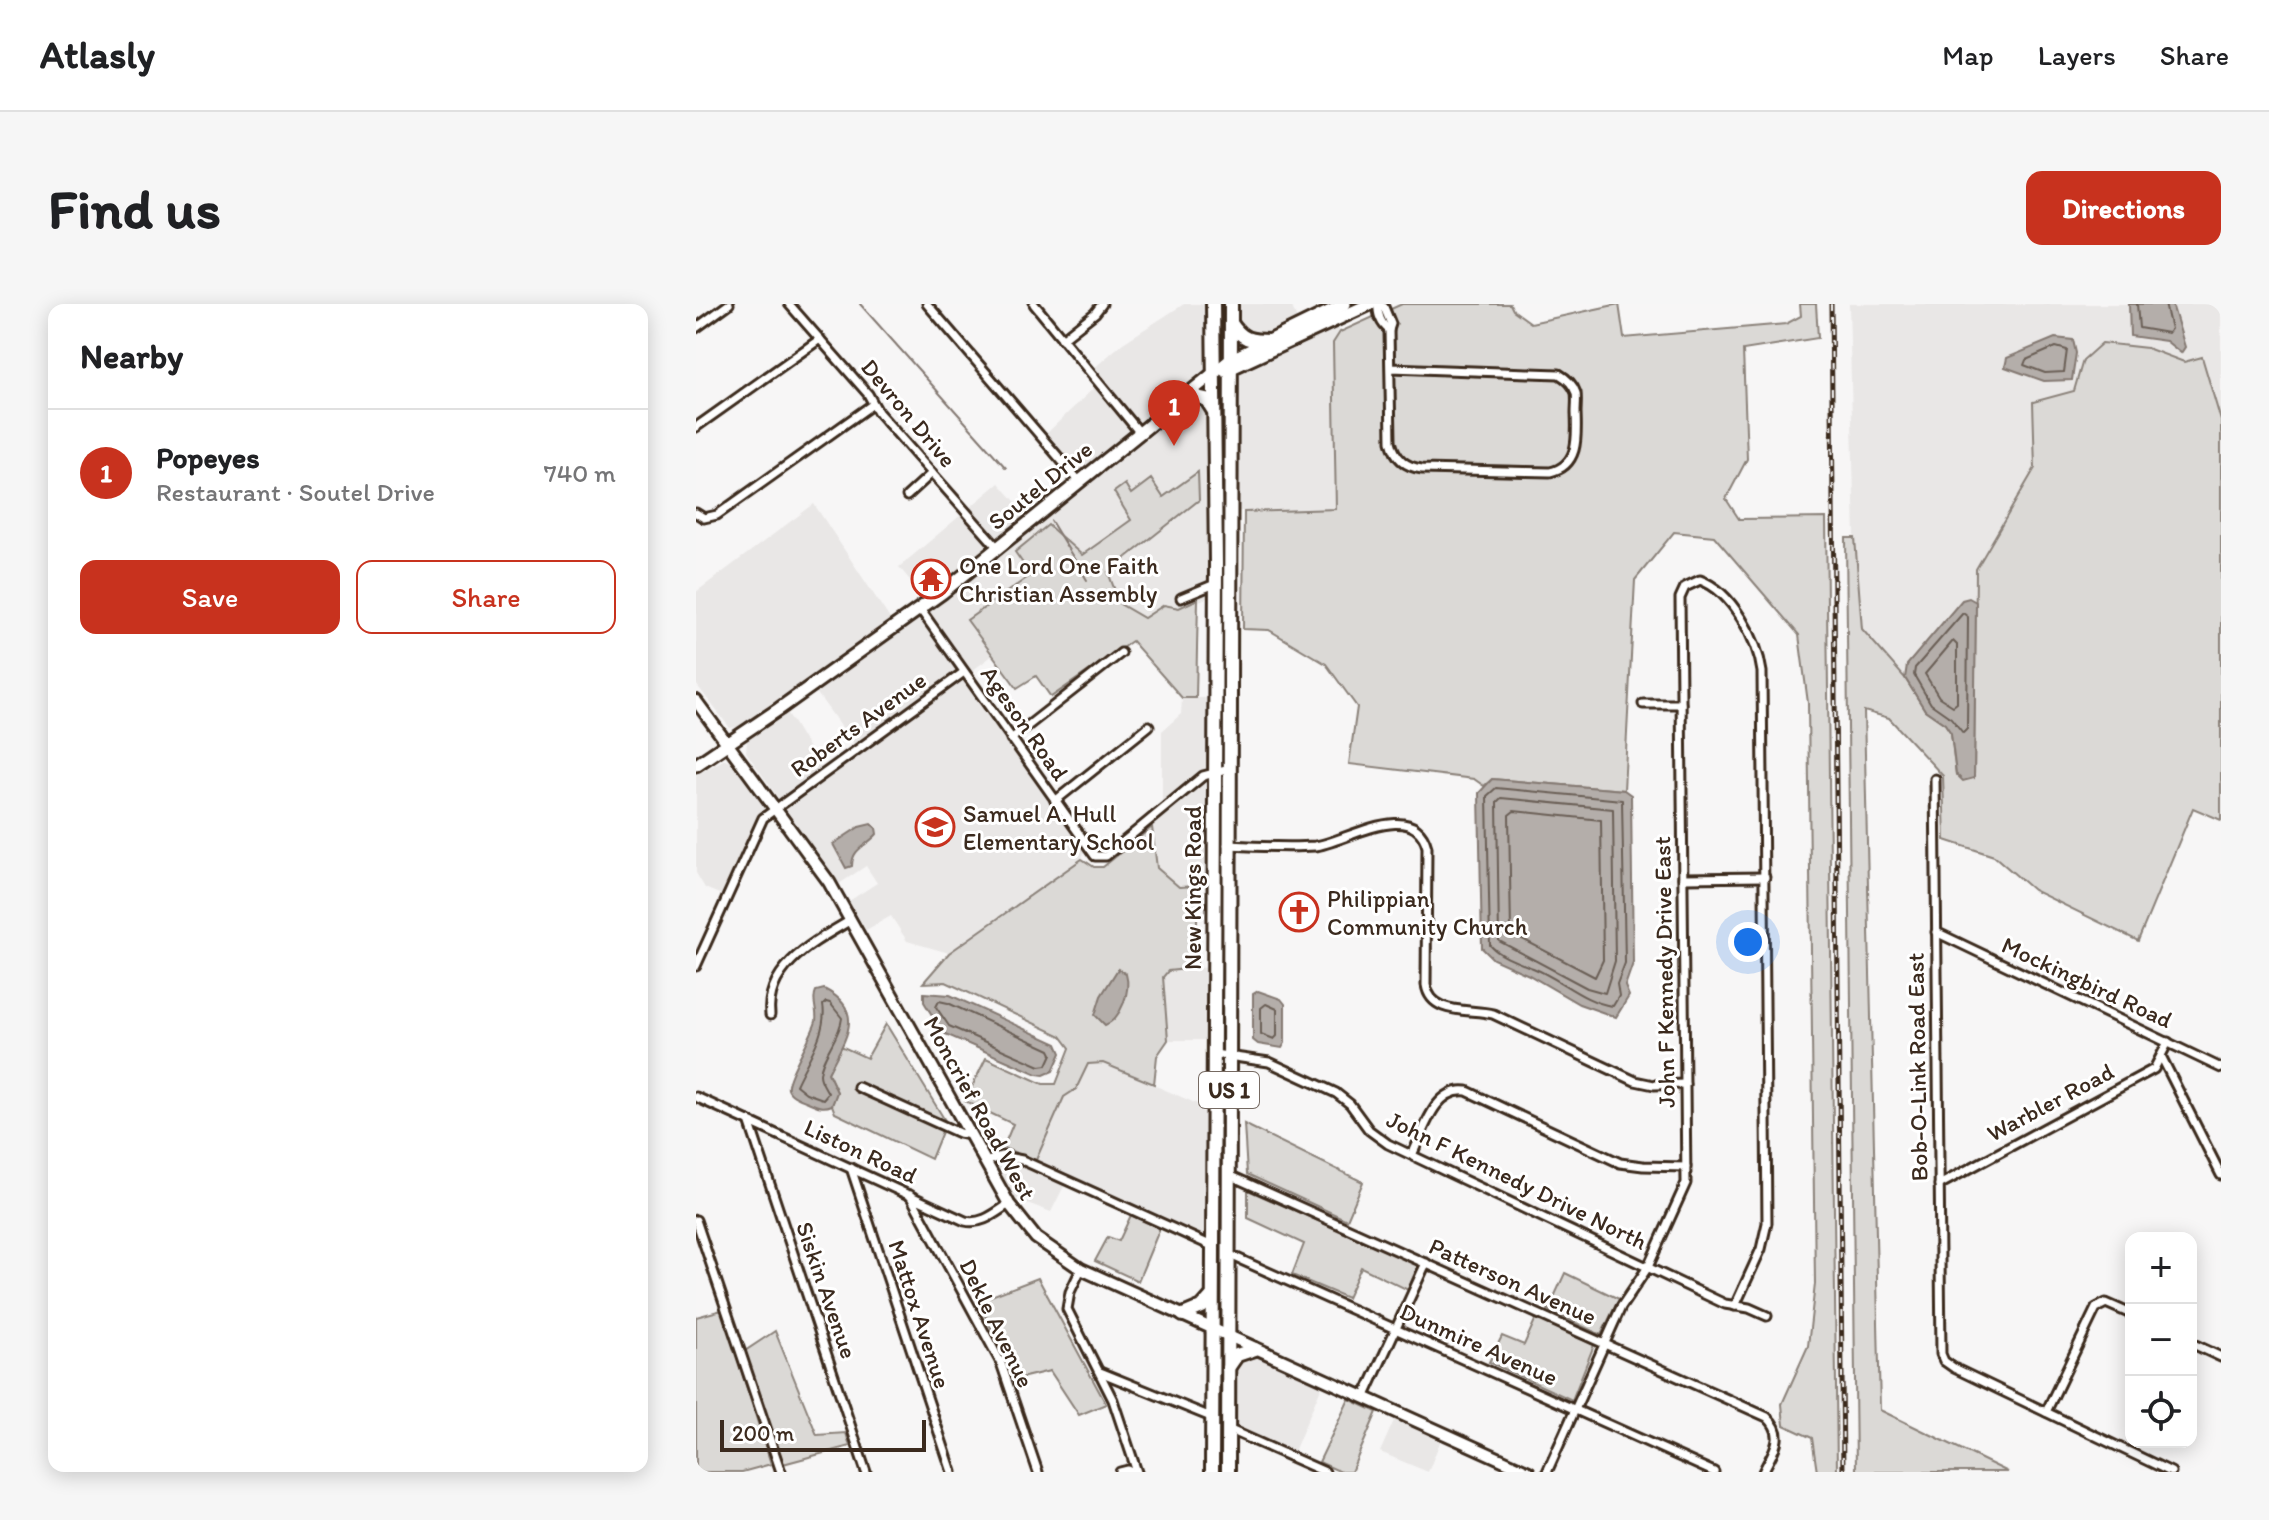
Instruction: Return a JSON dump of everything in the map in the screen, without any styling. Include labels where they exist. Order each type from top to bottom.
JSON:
[{"type":"highway","name":"New Kings Road","points":[[1212,1472],[1216,563],[1213,304]]},
{"type":"highway","name":"New Kings Road","points":[[1228,1472],[1231,304]]},
{"type":"highway","points":[[1231,323],[1243,338],[1270,341]]},
{"type":"highway","points":[[1188,395],[1206,399],[1213,410]]},
{"type":"highway","points":[[1183,1315],[1202,1307],[1211,1297]]},
{"type":"highway","points":[[1228,1368],[1237,1355],[1255,1349]]},
{"type":"main road","name":"Soutel Drive","points":[[696,765],[920,609],[1213,375],[1270,341],[1345,304]]},
{"type":"main road","name":"Soutel Drive","points":[[1230,364],[1376,304]]},
{"type":"main road","name":"Moncrief Road West","points":[[696,701],[829,882],[1009,1204],[1036,1238],[1081,1269],[1522,1471]]},
{"type":"street","points":[[696,328],[729,304]]},
{"type":"street","name":"Devron Drive","points":[[789,304],[998,548]]},
{"type":"street","points":[[927,304],[1080,482]]},
{"type":"street","points":[[1034,304],[1140,433]]},
{"type":"street","points":[[1062,339],[1102,304]]},
{"type":"street","points":[[1376,304],[1384,307],[1391,324],[1389,330],[1391,441],[1397,457],[1407,465],[1422,469],[1550,472],[1561,468],[1572,457],[1576,448],[1576,393],[1559,374],[1391,368]]},
{"type":"street","points":[[696,427],[820,339]]},
{"type":"street","points":[[700,515],[717,515],[873,404]]},
{"type":"street","points":[[907,496],[932,473]]},
{"type":"street","points":[[1216,563],[1230,567]]},
{"type":"street","name":"John F Kennedy Drive East","points":[[1547,1472],[1621,1307],[1648,1267],[1685,1188],[1680,598],[1689,583],[1700,580],[1715,588],[1741,616],[1759,654],[1762,672],[1765,877]]},
{"type":"street","points":[[1181,598],[1215,584]]},
{"type":"street","name":"Ageson Road","points":[[920,609],[1092,854],[1106,856],[1193,783],[1215,771]]},
{"type":"street","points":[[1011,739],[1121,653]]},
{"type":"street","name":"Roberts Avenue","points":[[696,966],[763,818],[964,672]]},
{"type":"street","points":[[1643,704],[1681,704]]},
{"type":"street","points":[[1055,801],[1149,726]]},
{"type":"street","points":[[1215,771],[1230,769]]},
{"type":"street","name":"Bob-O-Link Road East","points":[[1935,779],[1941,1354],[1944,1361],[1954,1368],[2046,1412]]},
{"type":"street","points":[[1214,845],[1320,845],[1377,825],[1413,827],[1423,836],[1427,847],[1426,985],[1436,1004],[1450,1009],[1472,1009],[1493,1014],[1635,1081],[1654,1085],[1685,1084]]},
{"type":"street","points":[[1683,878],[1765,877],[1767,1223],[1761,1249],[1735,1306]]},
{"type":"street","points":[[770,1015],[768,1002],[788,965],[813,942],[851,920]]},
{"type":"street","name":"Mockingbird Road","points":[[1936,932],[2221,1068]]},
{"type":"street","points":[[2168,1042],[2162,1058],[2221,1175]]},
{"type":"street","name":"John F Kennedy Drive North","points":[[1214,1054],[1269,1062],[1336,1093],[1350,1104],[1378,1138],[1725,1304],[1749,1308],[1767,1316]]},
{"type":"street","name":"Warbler Road","points":[[1939,1185],[2154,1069],[2162,1058]]},
{"type":"street","points":[[858,1087],[959,1133],[971,1135]]},
{"type":"street","points":[[1412,1155],[1438,1103],[1451,1091],[1467,1091],[1620,1163],[1686,1167]]},
{"type":"street","name":"Liston Road","points":[[696,1097],[971,1222],[985,1220],[1009,1204]]},
{"type":"street","name":"Siskin Avenue","points":[[749,1121],[866,1472]]},
{"type":"street","points":[[986,1162],[1001,1156],[1022,1160],[1212,1246]]},
{"type":"street","name":"Mattox Avenue","points":[[851,1168],[952,1472]]},
{"type":"street","name":"Patterson Avenue","points":[[1229,1175],[1767,1417],[1777,1429],[1777,1441],[1763,1472]]},
{"type":"street","name":"Dekle Avenue","points":[[910,1195],[1001,1363],[1038,1472]]},
{"type":"street","points":[[696,1220],[781,1472]]},
{"type":"street","name":"Dunmire Avenue","points":[[1228,1254],[1714,1472]]},
{"type":"street","points":[[1364,1398],[1426,1263]]},
{"type":"street","points":[[1081,1269],[1070,1292],[1067,1309],[1100,1372],[1134,1472]]},
{"type":"street","points":[[2125,1311],[2106,1303],[2096,1308],[2046,1412],[2171,1472]]},
{"type":"street","points":[[2197,1346],[2221,1357]]},
{"type":"street","points":[[1100,1372],[1211,1417]]},
{"type":"street","points":[[1228,1429],[1325,1472]]},
{"type":"street","points":[[1120,1472],[1134,1472]]},
{"type":"shaded area","points":[[1184,304],[1207,304],[1205,373],[1079,475],[1045,435],[1101,381],[1093,369],[1123,343]]},
{"type":"shaded area","points":[[1236,304],[1291,304],[1298,322],[1262,337],[1241,332],[1236,320]]},
{"type":"shaded area","points":[[1402,304],[1510,304],[1513,310],[1531,323],[1619,304],[1624,338],[1786,324],[1801,316],[1800,304],[1816,304],[1818,338],[1743,350],[1747,459],[1726,499],[1739,519],[1826,518],[1837,1472],[1817,1472],[1812,1438],[1784,1425],[1782,1404],[1808,1346],[1815,1284],[1808,703],[1799,635],[1714,536],[1674,532],[1635,580],[1624,790],[1492,779],[1484,786],[1474,779],[1349,764],[1357,707],[1326,664],[1269,630],[1243,629],[1244,512],[1336,509],[1333,343],[1340,332]]},
{"type":"shaded area","points":[[1849,304],[2221,304],[2221,421],[2202,357],[2184,362],[2147,348],[2083,360],[2074,391],[2033,402],[2035,468],[1976,569],[1976,602],[1969,598],[1907,665],[1905,678],[1862,629],[1855,538]]},
{"type":"shaded area","points":[[1338,326],[1340,332],[1333,343],[1336,510],[1236,511],[1237,377],[1243,370]]},
{"type":"shaded area","points":[[2102,343],[2147,348],[2184,362],[2202,357],[2221,421],[2221,820],[2193,808],[2138,941],[2033,890],[1994,856],[1945,840],[1943,776],[1889,718],[1864,711],[1880,1410],[2008,1472],[1856,1472],[1846,538],[1855,538],[1862,629],[1905,678],[1925,710],[1945,724],[1951,733],[1956,775],[1974,778],[1976,569],[2035,468],[2033,402],[2074,391],[2083,360]]},
{"type":"shaded area","points":[[1194,401],[1209,405],[1210,597],[1179,608],[1164,605],[1144,618],[1120,604],[1108,571],[1199,500],[1114,492],[1131,520],[1082,556],[1048,525],[1031,575],[967,620],[993,655],[964,677],[1085,849],[1082,859],[949,953],[907,941],[891,916],[866,930],[849,901],[877,883],[866,866],[839,884],[746,752],[747,741],[787,712],[825,775],[859,751],[816,692],[921,617]]},
{"type":"shaded area","points":[[1198,472],[1199,500],[1108,572],[1120,604],[1144,618],[1164,605],[1179,608],[1198,599],[1196,698],[1182,698],[1132,641],[1051,697],[1036,676],[1017,688],[967,620],[1031,575],[1015,552],[1048,525],[1082,555],[1131,520],[1114,492],[1125,484],[1131,494],[1151,479],[1163,497]]},
{"type":"shaded area","points":[[999,483],[1028,516],[925,598],[899,567]]},
{"type":"shaded area","points":[[814,504],[892,622],[738,727],[730,728],[696,684],[696,592]]},
{"type":"shaded area","points":[[1182,698],[1212,698],[1211,886],[1179,887],[1157,868],[1152,827],[1162,817],[1162,731],[1181,714]]},
{"type":"shaded area","points":[[725,759],[733,762],[765,805],[724,896],[705,888],[696,873],[696,775]]},
{"type":"shaded area","points":[[1152,827],[1157,868],[1179,887],[1197,886],[1197,968],[1168,971],[1163,977],[1168,1040],[1157,1056],[1154,1084],[1103,1063],[1088,1064],[1076,1089],[1064,1097],[1036,1160],[1003,1148],[1013,1124],[965,1101],[986,1058],[1043,1084],[1056,1084],[1070,1048],[1061,1036],[946,982],[923,983],[949,953],[1082,859],[1094,867],[1103,867]]},
{"type":"shaded area","points":[[1211,967],[1211,1040],[1168,1040],[1162,977],[1168,971]]},
{"type":"shaded area","points":[[886,1024],[946,1122],[931,1159],[835,1113],[832,1105],[837,1092],[828,1073],[841,1046],[867,1058]]},
{"type":"shaded area","points":[[1103,1063],[1209,1109],[1207,1241],[1069,1176],[1051,1212],[1014,1198],[990,1155],[1003,1148],[1036,1160],[1064,1097],[1076,1089],[1088,1064]]},
{"type":"shaded area","points":[[1244,1124],[1363,1182],[1347,1220],[1247,1174]]},
{"type":"shaded area","points":[[1248,1190],[1418,1265],[1408,1290],[1361,1267],[1347,1298],[1292,1275],[1304,1244],[1248,1218]]},
{"type":"shaded area","points":[[1131,1215],[1160,1228],[1138,1281],[1095,1261],[1108,1237],[1119,1241]]},
{"type":"shaded area","points":[[1565,1273],[1619,1299],[1601,1335],[1548,1310]]},
{"type":"shaded area","points":[[1038,1278],[1106,1404],[1079,1415],[1050,1371],[1016,1379],[978,1301]]},
{"type":"shaded area","points":[[722,1310],[771,1464],[742,1472],[696,1472],[696,1317]]},
{"type":"shaded area","points":[[1536,1318],[1594,1345],[1572,1400],[1489,1362],[1502,1336],[1524,1345]]},
{"type":"shaded area","points":[[775,1331],[817,1435],[846,1433],[850,1446],[783,1464],[745,1351]]},
{"type":"shaded area","points":[[1258,1354],[1323,1383],[1293,1454],[1234,1428],[1233,1371],[1241,1359]]},
{"type":"shaded area","points":[[1349,1399],[1377,1412],[1351,1472],[1341,1472],[1319,1462]]},
{"type":"shaded area","points":[[1396,1416],[1442,1437],[1428,1472],[1380,1452]]},
{"type":"water","points":[[2129,304],[2172,304],[2185,347],[2181,353],[2166,341],[2130,336]]},
{"type":"water","points":[[2055,338],[2073,340],[2076,353],[2072,380],[2044,381],[2005,367],[2007,358]]},
{"type":"water","points":[[1969,598],[1976,602],[1974,778],[1963,781],[1956,774],[1951,733],[1945,724],[1925,710],[1905,678],[1907,665],[1962,600]]},
{"type":"water","points":[[1492,779],[1624,790],[1631,795],[1633,963],[1625,986],[1629,996],[1616,1017],[1579,1004],[1529,975],[1493,959],[1482,948],[1479,793]]},
{"type":"water","points":[[871,824],[877,834],[857,851],[852,866],[846,868],[833,844],[859,827]]},
{"type":"water","points":[[1118,969],[1126,974],[1126,996],[1116,1017],[1105,1025],[1095,1015],[1101,996]]},
{"type":"water","points":[[824,989],[837,998],[849,1017],[845,1038],[828,1073],[837,1092],[832,1105],[823,1107],[791,1094],[788,1084],[816,1021],[816,991]]},
{"type":"water","points":[[1258,991],[1281,999],[1285,1004],[1285,1043],[1282,1048],[1258,1044],[1253,1040],[1253,994]]},
{"type":"water","points":[[924,993],[950,995],[1057,1044],[1061,1053],[1053,1071],[1037,1074],[943,1033],[924,1002]]},
{"type":"waterway","points":[[860,304],[1006,468]]},
{"type":"waterway","points":[[1051,521],[1087,580]]},
{"type":"railway","points":[[1831,304],[1843,1472]]},
{"type":"place","name":"Popeyes","points":[[1174,446]]},
{"type":"place","name":"One Lord One Faith Christian Assembly","points":[[931,579]]},
{"type":"place","name":"Samuel A. Hull Elementary School","points":[[935,827]]},
{"type":"place","name":"Philippian Community Church","points":[[1299,912]]}]
